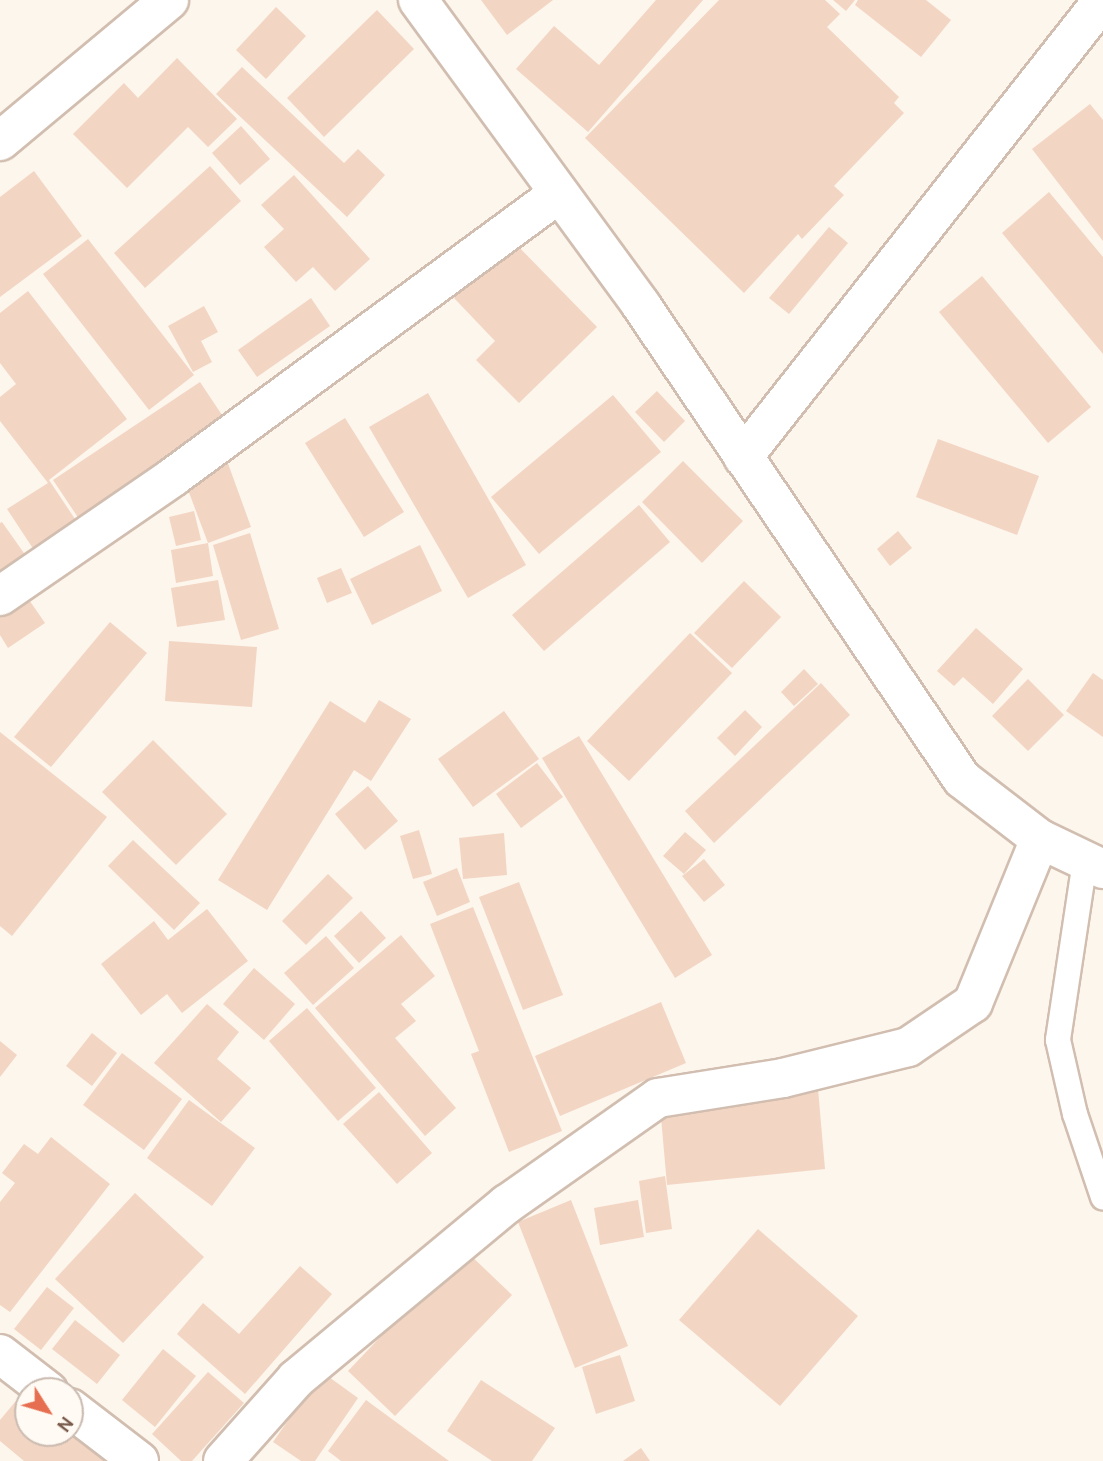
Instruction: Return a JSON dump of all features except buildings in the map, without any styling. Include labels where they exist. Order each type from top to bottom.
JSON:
[{"type":"street","points":[[0,141],[169,0]]},
{"type":"street","points":[[418,0],[557,195],[641,305],[962,779],[1040,839],[1094,865]]},
{"type":"street","points":[[743,457],[1103,0]]},
{"type":"street","points":[[0,596],[173,477],[557,195]]},
{"type":"street","points":[[223,1461],[296,1379],[506,1204],[658,1098],[782,1078],[908,1047],[973,1003],[1040,839]]},
{"type":"street","points":[[0,1354],[30,1377]]},
{"type":"street","points":[[84,1419],[139,1461]]},
{"type":"lane","points":[[1094,865],[1058,1040],[1075,1114],[1103,1197]]}]
